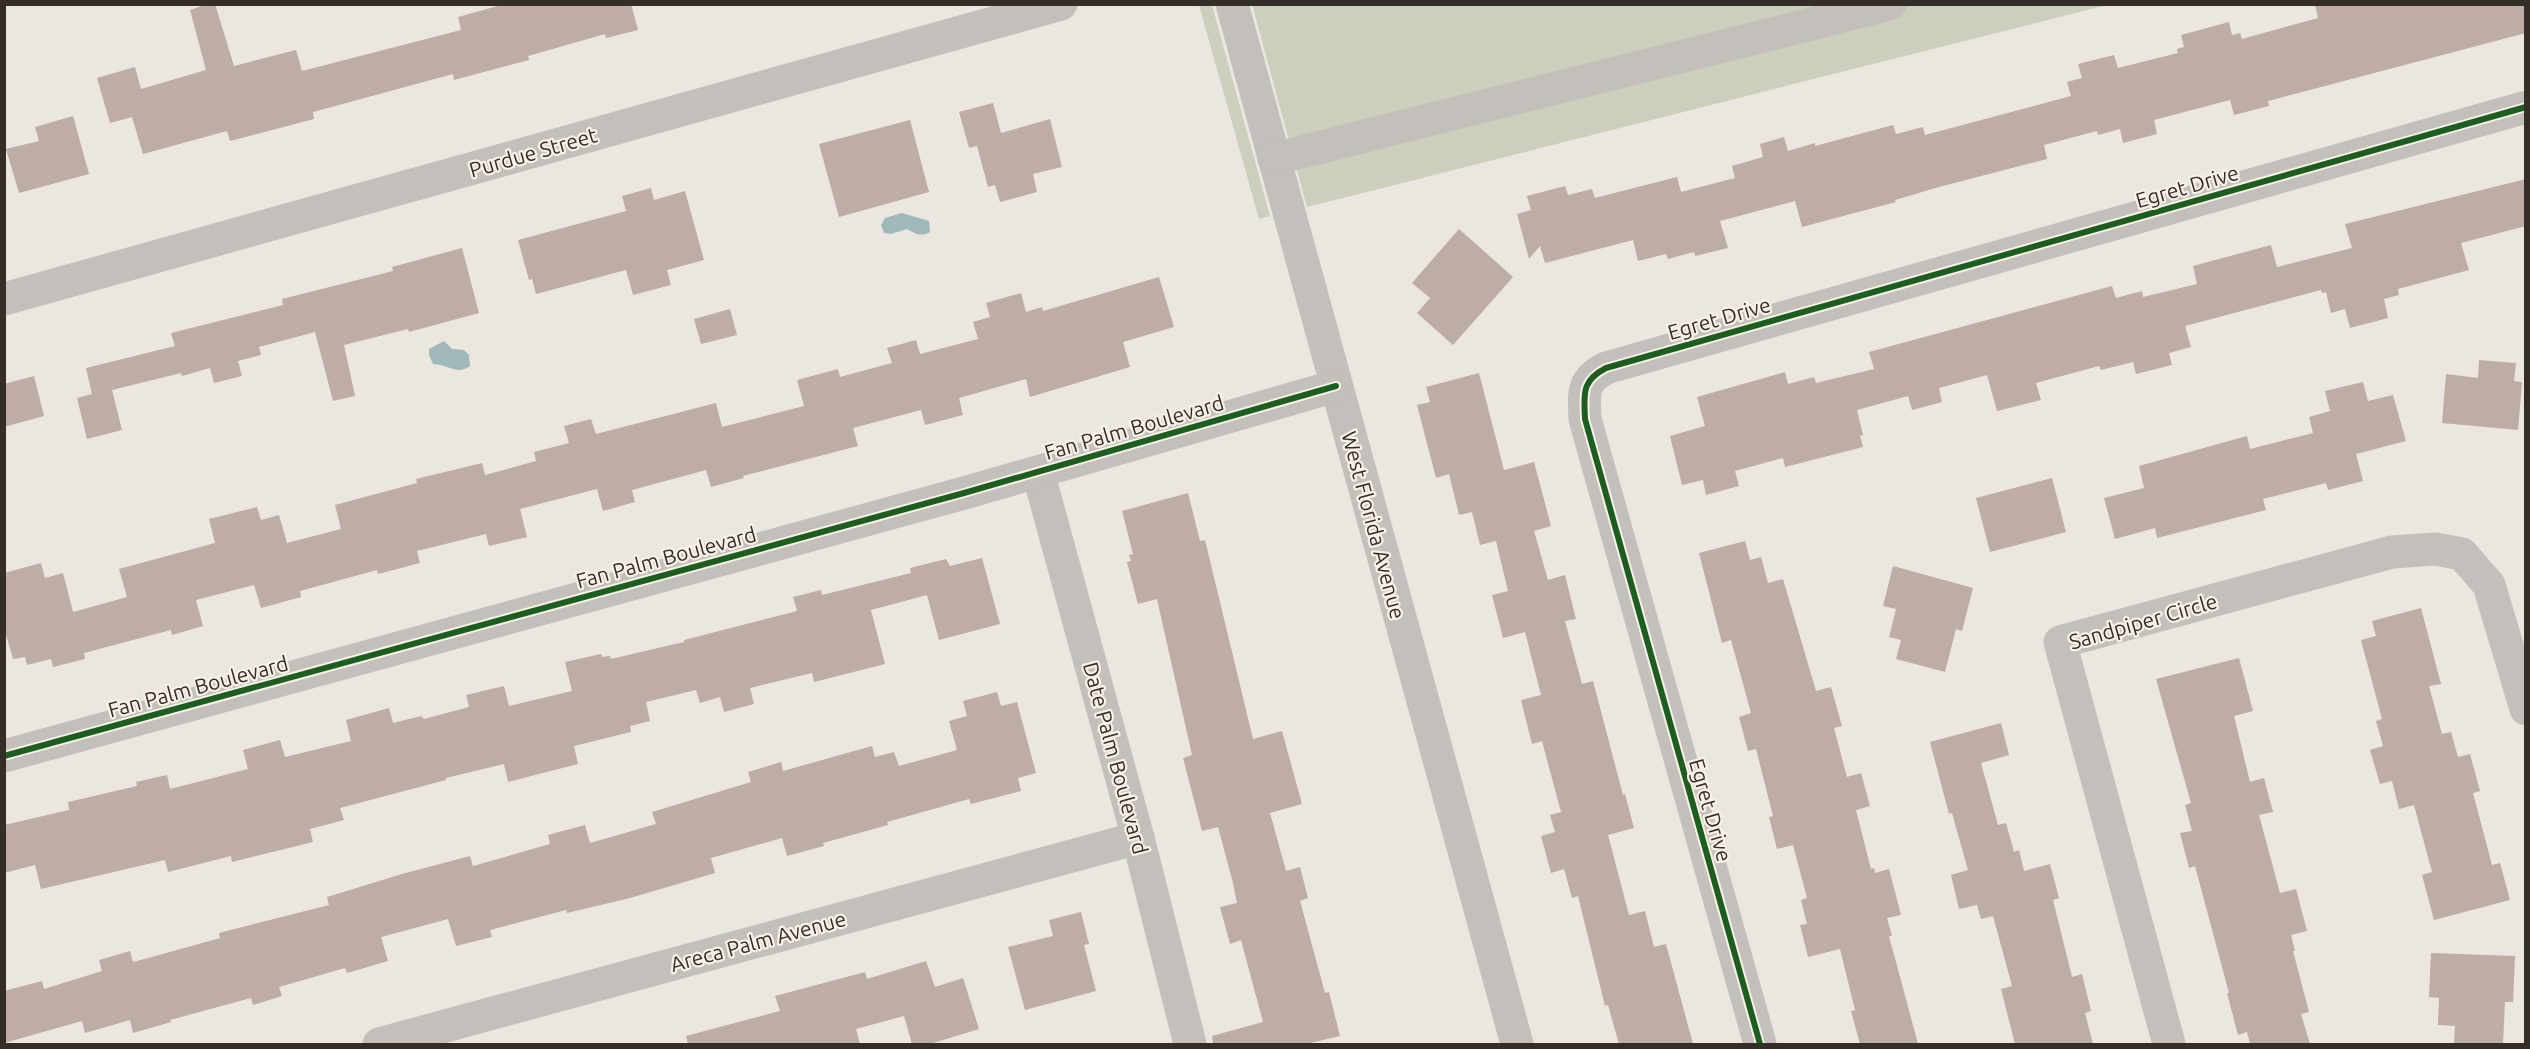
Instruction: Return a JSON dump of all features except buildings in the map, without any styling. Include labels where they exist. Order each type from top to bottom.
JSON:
[{"type":"street","name":"Purdue Street","points":[[4,299],[1061,4]]},
{"type":"street","name":"West Florida Avenue","points":[[1233,4],[1517,1044]]},
{"type":"street","points":[[1274,159],[1890,4]]},
{"type":"street","name":"Egret Drive","points":[[1760,1044],[1585,419],[1584,394],[1592,376],[1617,364],[2526,106]]},
{"type":"street","name":"Fan Palm Boulevard","points":[[4,756],[1038,472],[1336,386]]},
{"type":"street","name":"Date Palm Boulevard","points":[[1038,472],[1138,838],[1190,1044]]},
{"type":"street","name":"Sandpiper Circle","points":[[2169,1044],[2060,642],[2392,552],[2435,549],[2462,554],[2489,585],[2526,709]]},
{"type":"street","name":"Areca Palm Avenue","points":[[379,1044],[1138,838]]},
{"type":"green space","points":[[1252,4],[2107,5],[1307,207]]},
{"type":"green space","points":[[1199,5],[1212,5],[1270,216],[1259,219]]},
{"type":"water","points":[[902,213],[929,221],[930,232],[918,234],[907,229],[891,234],[884,233],[881,225],[885,218]]},
{"type":"water","points":[[444,341],[452,349],[464,350],[469,355],[470,366],[457,370],[433,364],[429,349]]},
{"type":"cycle path","points":[[1760,1044],[1585,419],[1586,389],[1592,378],[1606,368],[2526,107]]},
{"type":"cycle path","points":[[4,756],[964,493],[1336,386]]}]
